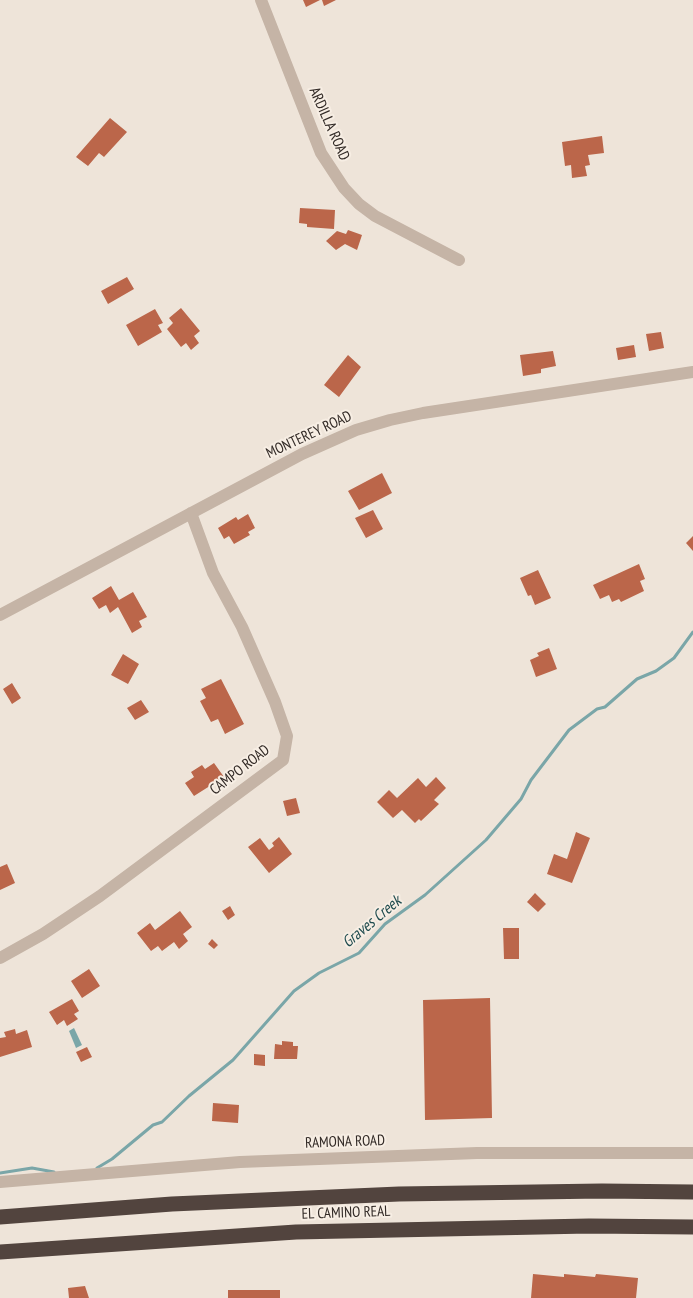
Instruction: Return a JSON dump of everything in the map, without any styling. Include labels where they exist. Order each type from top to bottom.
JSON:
[{"type":"highway","name":"EL CAMINO REAL","points":[[0,1217],[191,1203],[399,1194],[574,1191],[693,1192]]},
{"type":"highway","name":"EL CAMINO REAL","points":[[0,1252],[174,1238],[306,1232],[589,1226],[693,1227]]},
{"type":"street","name":"ARDILLA ROAD","points":[[261,0],[321,153],[344,188],[359,204],[375,216],[459,260]]},
{"type":"street","name":"MONTEREY ROAD","points":[[0,615],[331,440],[390,420],[693,372]]},
{"type":"street","name":"CAMPO ROAD","points":[[0,958],[43,934],[100,896],[283,760],[287,736],[275,702],[242,627],[213,573],[191,513]]},
{"type":"street","name":"RAMONA ROAD","points":[[0,1182],[240,1162],[477,1153],[693,1153]]},
{"type":"water","points":[[74,1028],[82,1045],[76,1048],[69,1031]]},
{"type":"building","points":[[303,0],[320,0],[306,7]]},
{"type":"building","points":[[322,0],[336,0],[324,6]]},
{"type":"building","points":[[110,118],[127,132],[104,157],[99,153],[88,166],[76,157]]},
{"type":"building","points":[[602,136],[604,153],[588,155],[590,165],[585,166],[587,176],[572,178],[571,165],[565,166],[562,142]]},
{"type":"building","points":[[300,208],[335,210],[334,229],[307,227],[307,224],[299,223]]},
{"type":"building","points":[[348,230],[362,235],[357,250],[345,244],[336,250],[326,241],[337,231],[346,234]]},
{"type":"building","points":[[127,277],[134,289],[108,304],[101,291]]},
{"type":"building","points":[[181,308],[200,331],[194,336],[199,343],[191,350],[186,343],[181,347],[167,329],[173,323],[169,318]]},
{"type":"building","points":[[155,309],[163,323],[158,325],[162,332],[138,346],[126,325]]},
{"type":"building","points":[[661,332],[664,348],[649,351],[646,334]]},
{"type":"building","points":[[634,345],[636,357],[618,360],[616,348]]},
{"type":"building","points":[[553,351],[556,366],[541,369],[541,373],[523,376],[520,355]]},
{"type":"building","points":[[348,355],[361,367],[339,397],[324,385]]},
{"type":"building","points":[[382,473],[392,493],[359,510],[348,491]]},
{"type":"building","points":[[373,510],[383,529],[366,538],[355,518]]},
{"type":"building","points":[[248,514],[255,528],[248,532],[250,535],[234,544],[229,536],[224,539],[218,528],[236,517],[238,520]]},
{"type":"building","points":[[693,536],[693,551],[686,543]]},
{"type":"building","points":[[639,564],[645,579],[640,581],[644,591],[621,602],[619,599],[612,602],[609,595],[600,599],[593,585]]},
{"type":"building","points":[[538,570],[551,598],[535,605],[531,595],[528,596],[520,578]]},
{"type":"building","points":[[111,586],[119,600],[133,592],[147,617],[139,621],[142,627],[132,633],[118,607],[110,613],[106,605],[99,609],[92,598]]},
{"type":"building","points":[[549,648],[557,669],[536,677],[530,660],[539,656],[537,653]]},
{"type":"building","points":[[123,654],[139,664],[128,684],[111,675]]},
{"type":"building","points":[[221,679],[244,724],[225,734],[218,719],[211,722],[200,701],[206,698],[201,689]]},
{"type":"building","points":[[12,683],[21,698],[12,704],[3,689]]},
{"type":"building","points":[[141,700],[149,712],[135,720],[127,708]]},
{"type":"building","points":[[214,763],[224,777],[194,796],[185,783],[194,777],[191,772],[202,765],[205,769]]},
{"type":"building","points":[[436,777],[446,788],[434,800],[439,804],[421,821],[419,819],[415,823],[402,810],[393,818],[377,802],[389,790],[397,798],[418,778],[426,787]]},
{"type":"building","points":[[296,798],[300,813],[287,816],[283,801]]},
{"type":"building","points":[[576,832],[590,838],[572,883],[547,874],[554,854],[567,859]]},
{"type":"building","points":[[279,837],[292,854],[269,873],[248,847],[260,838],[269,850],[274,846],[272,843]]},
{"type":"building","points":[[7,864],[15,883],[0,890],[0,867]]},
{"type":"building","points":[[535,893],[546,904],[538,912],[527,902]]},
{"type":"building","points":[[230,906],[235,915],[228,920],[222,911]]},
{"type":"building","points":[[180,911],[192,927],[183,934],[188,941],[179,949],[174,942],[162,951],[158,946],[151,951],[137,933],[150,923],[155,930]]},
{"type":"building","points":[[503,928],[519,928],[519,959],[504,959]]},
{"type":"building","points":[[212,939],[218,945],[214,949],[208,944]]},
{"type":"building","points":[[89,969],[100,986],[82,998],[71,981]]},
{"type":"building","points":[[490,998],[492,1118],[425,1120],[423,1000]]},
{"type":"building","points":[[72,999],[79,1011],[74,1014],[78,1019],[67,1026],[64,1020],[57,1025],[49,1012]]},
{"type":"building","points":[[15,1029],[16,1034],[27,1030],[32,1047],[0,1057],[0,1038],[6,1037],[4,1032]]},
{"type":"building","points":[[282,1041],[293,1042],[293,1046],[298,1046],[297,1059],[274,1059],[275,1044],[282,1045]]},
{"type":"building","points":[[87,1047],[92,1057],[81,1062],[76,1052]]},
{"type":"building","points":[[254,1054],[265,1055],[265,1066],[254,1065]]},
{"type":"building","points":[[213,1103],[239,1105],[238,1123],[212,1121]]},
{"type":"building","points":[[533,1274],[595,1277],[596,1274],[638,1278],[636,1298],[531,1298]]},
{"type":"building","points":[[85,1286],[89,1298],[69,1298],[68,1288]]},
{"type":"building","points":[[228,1290],[280,1290],[280,1298],[228,1298]]},
{"type":"waterway","name":"Graves Creek","points":[[97,1168],[112,1159],[153,1125],[162,1122],[189,1096],[233,1060],[294,991],[319,973],[359,953],[385,924],[425,895],[486,840],[521,799],[531,780],[569,730],[597,709],[605,707],[637,679],[656,671],[674,658],[693,632]]},
{"type":"waterway","name":"Graves Creek","points":[[0,1173],[32,1168],[54,1172]]}]
